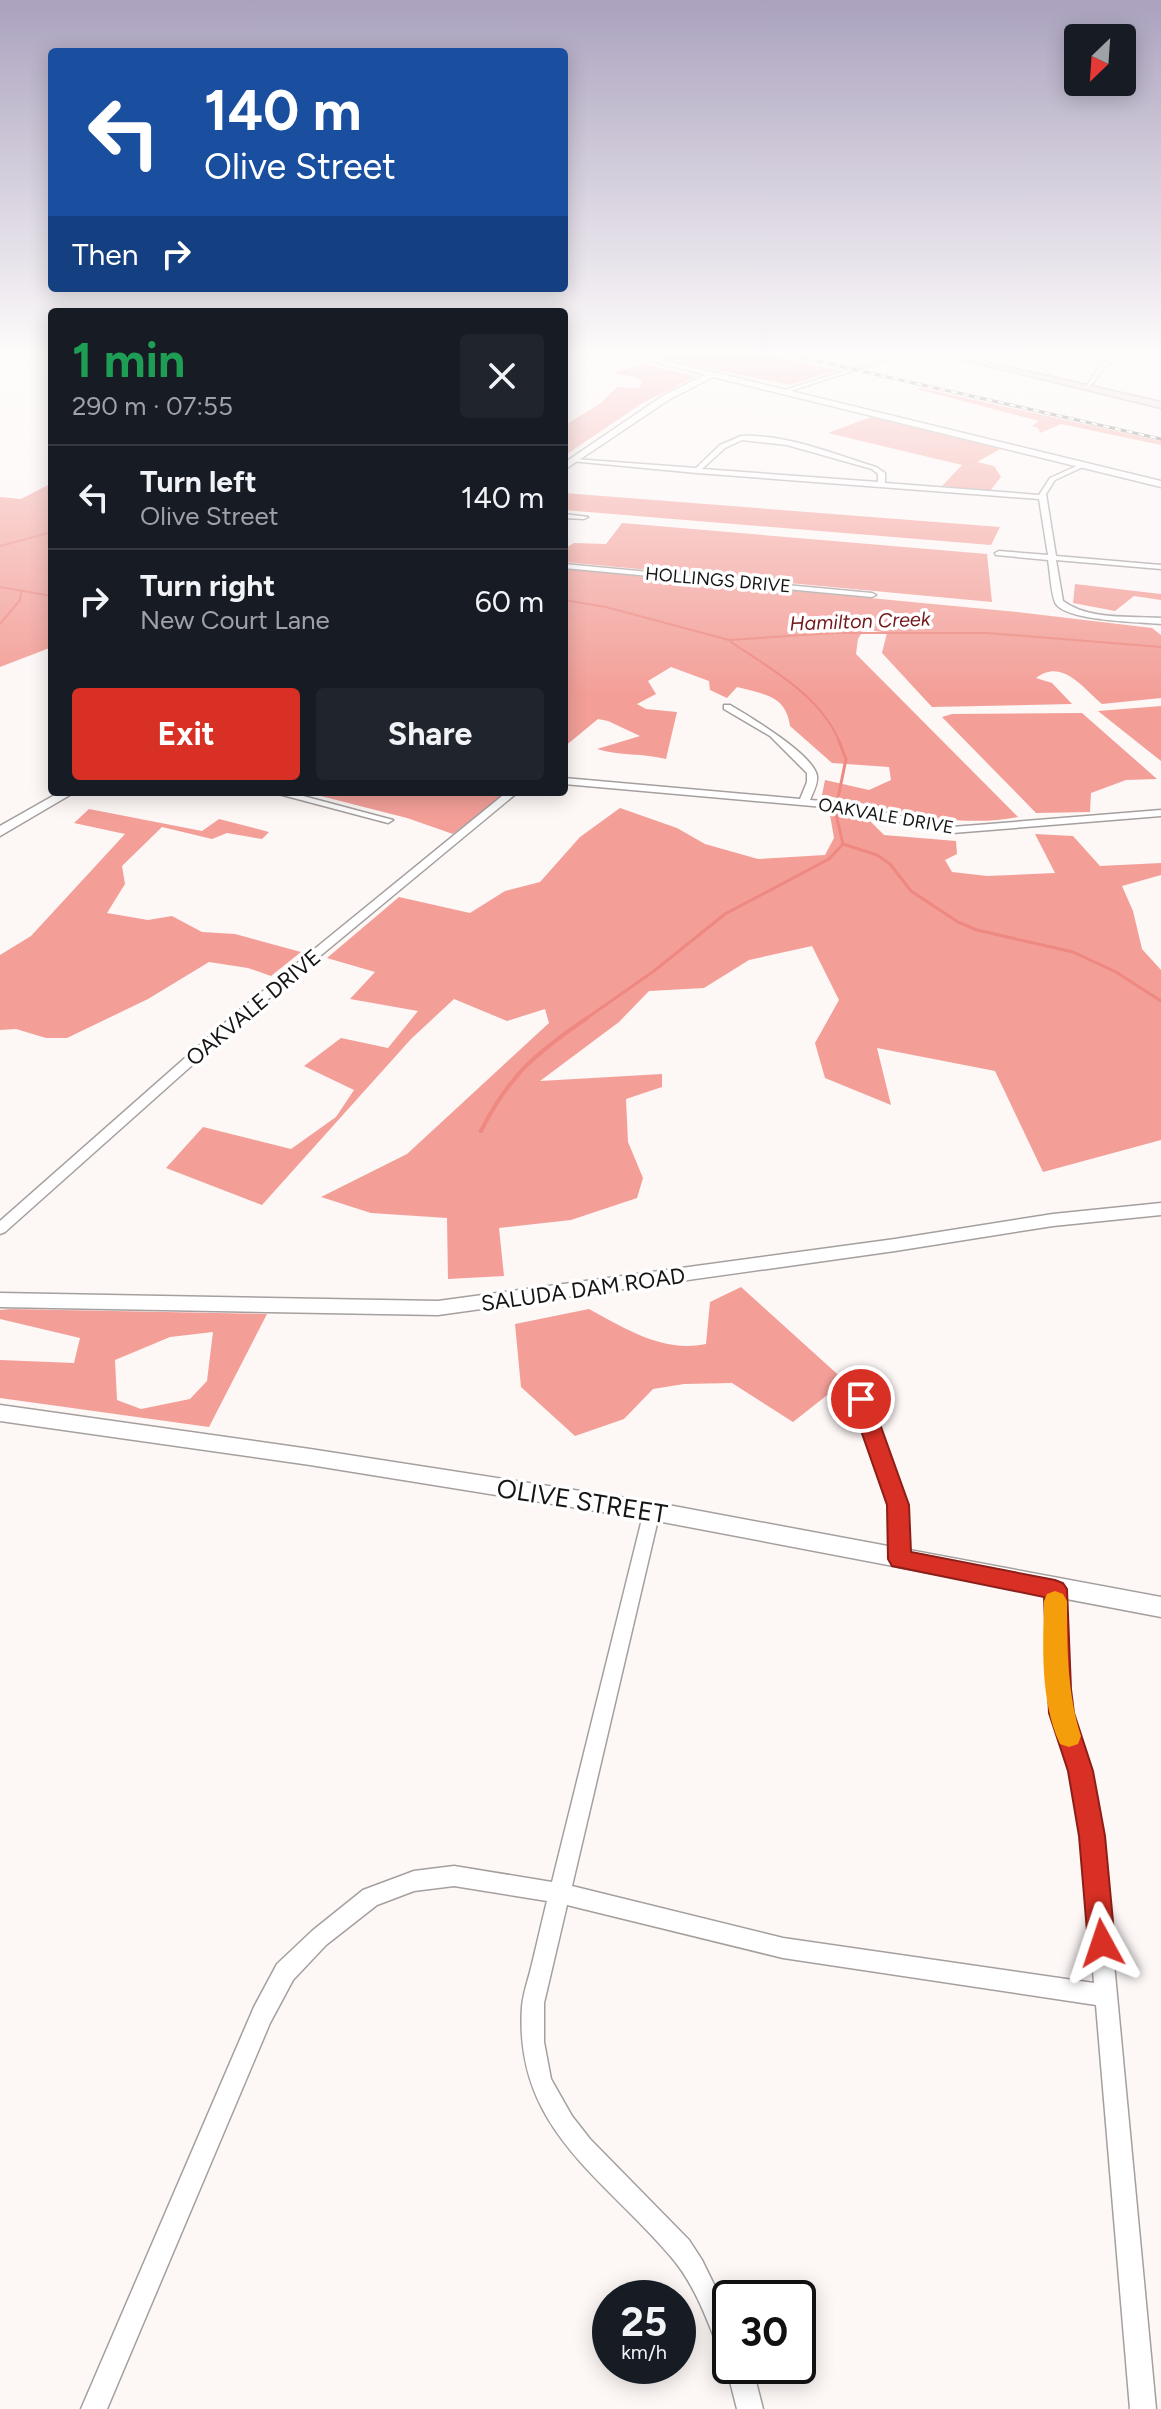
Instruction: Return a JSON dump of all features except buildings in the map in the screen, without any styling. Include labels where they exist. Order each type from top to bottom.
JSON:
[{"type":"street","points":[[678,469],[1043,497]]},
{"type":"street","points":[[876,469],[882,473],[881,485]]},
{"type":"street","points":[[1073,469],[1052,479],[1043,489],[1059,602],[1065,609],[1161,621]]},
{"type":"street","points":[[1101,469],[1161,484]]},
{"type":"street","points":[[568,516],[584,517]]},
{"type":"street","points":[[999,553],[1161,567]]},
{"type":"street","name":"HOLLINGS DRIVE","points":[[568,566],[872,595]]},
{"type":"street","points":[[727,707],[773,734],[812,772],[812,782],[804,802]]},
{"type":"street","name":"OAKVALE DRIVE","points":[[568,781],[695,795],[804,802],[868,811],[952,830],[1161,813]]},
{"type":"street","points":[[0,832],[62,796]]},
{"type":"street","points":[[292,796],[388,820]]},
{"type":"street","name":"OAKVALE DRIVE","points":[[0,1229],[240,1016],[508,796]]},
{"type":"street","name":"SALUDA DAM ROAD","points":[[0,1300],[438,1308],[1053,1220],[1161,1209]]},
{"type":"street","points":[[861,1399],[898,1505],[900,1559]]},
{"type":"street","name":"OLIVE STREET","points":[[0,1413],[310,1457],[652,1511],[1161,1607]]},
{"type":"street","points":[[652,1511],[533,2003],[531,2039],[541,2083],[563,2121],[629,2198],[682,2251],[712,2310]]},
{"type":"street","points":[[1055,1589],[1058,1689],[1080,1771],[1092,1836],[1143,2409]]},
{"type":"street","points":[[94,2409],[262,2015],[285,1972],[319,1938],[370,1897],[414,1881],[454,1876],[559,1893],[783,1948],[1107,1996]]},
{"type":"street","points":[[744,2384],[750,2409]]},
{"type":"shaded area","points":[[958,469],[996,469],[1001,477],[990,491],[942,486]]},
{"type":"shaded area","points":[[48,485],[48,649],[0,667],[0,497],[21,499]]},
{"type":"shaded area","points":[[568,493],[1000,527],[991,545],[568,510]]},
{"type":"shaded area","points":[[622,523],[987,554],[992,602],[568,562],[568,547],[574,543],[606,544]]},
{"type":"shaded area","points":[[568,569],[1017,612],[1152,628],[1161,635],[1161,698],[1102,704],[1071,677],[1054,671],[1036,678],[1052,683],[1072,704],[932,707],[882,653],[887,633],[864,629],[858,639],[856,654],[1018,817],[968,821],[944,819],[822,795],[825,780],[869,790],[891,780],[889,767],[832,763],[790,726],[784,708],[772,698],[737,687],[727,698],[710,690],[709,681],[671,667],[648,681],[656,694],[637,704],[646,709],[677,712],[666,759],[597,749],[640,736],[598,719],[568,744]]},
{"type":"shaded area","points":[[1075,584],[1161,594],[1161,600],[1134,596],[1115,611],[1073,603]]},
{"type":"shaded area","points":[[1161,706],[1161,761],[1098,711]]},
{"type":"shaded area","points":[[1082,713],[1157,779],[1126,780],[1091,793],[1090,812],[1036,813],[942,717],[952,714]]},
{"type":"shaded area","points":[[321,796],[502,796],[453,834],[407,818]]},
{"type":"shaded area","points":[[620,808],[677,828],[705,844],[758,859],[825,855],[834,838],[829,809],[864,815],[884,835],[956,841],[957,854],[945,860],[952,872],[987,876],[1055,873],[1035,834],[1073,836],[1100,866],[1161,863],[1161,875],[1122,886],[1133,911],[1142,949],[1161,970],[1161,1140],[1043,1172],[995,1071],[877,1048],[891,1105],[825,1078],[815,1043],[839,1000],[812,946],[749,960],[704,988],[649,991],[619,1022],[540,1081],[662,1074],[662,1087],[626,1099],[628,1142],[643,1178],[637,1198],[571,1220],[499,1228],[504,1276],[448,1279],[447,1218],[371,1213],[321,1197],[407,1154],[549,1023],[545,1009],[507,1021],[454,999],[411,1039],[262,1205],[166,1168],[203,1127],[291,1149],[336,1117],[354,1090],[304,1066],[341,1038],[388,1048],[418,1011],[350,999],[375,972],[327,958],[399,897],[470,913],[505,891],[540,882],[580,837]]},
{"type":"shaded area","points":[[89,809],[202,831],[219,819],[269,832],[262,839],[227,833],[212,839],[162,827],[122,866],[125,884],[107,913],[148,920],[172,916],[202,932],[235,934],[301,952],[271,976],[248,968],[209,962],[148,999],[67,1038],[46,1038],[16,1029],[0,1030],[0,955],[31,936],[125,834],[74,823]]},
{"type":"shaded area","points":[[741,1287],[845,1381],[793,1422],[732,1383],[684,1384],[653,1389],[624,1419],[575,1436],[521,1387],[515,1324],[589,1309],[660,1342],[690,1346],[706,1344],[710,1302]]},
{"type":"shaded area","points":[[10,1309],[267,1314],[209,1427],[0,1398],[0,1360],[74,1363],[80,1338],[0,1319],[0,1310]],"holes":[[[213,1332],[207,1381],[190,1399],[141,1409],[117,1400],[115,1360],[170,1337]]]},
{"type":"waterway","points":[[0,546],[48,533]]},
{"type":"waterway","name":"Hamilton Creek","points":[[0,587],[48,595]]},
{"type":"waterway","points":[[0,624],[20,600],[21,592]]},
{"type":"waterway","name":"Hamilton Creek","points":[[568,601],[606,607],[729,640],[834,633],[987,633],[1161,647]]},
{"type":"waterway","points":[[731,642],[778,673],[808,698],[832,726],[840,743]]},
{"type":"waterway","points":[[838,798],[846,759],[839,741]]},
{"type":"waterway","points":[[835,810],[843,844]]},
{"type":"waterway","points":[[584,1020],[654,971],[725,914],[829,859],[843,844]]},
{"type":"waterway","points":[[843,844],[877,855],[890,864],[911,891],[958,922],[977,930],[1073,952],[1116,972],[1161,1001]]},
{"type":"waterway","points":[[481,1131],[502,1094],[525,1067],[587,1018]]},
{"type":"slow traffic","points":[[1055,1601],[1055,1664],[1062,1713],[1069,1736]]},
{"type":"route","points":[[861,1399],[898,1505],[900,1559],[1055,1589],[1058,1689],[1080,1771],[1092,1836],[1102,1943]]}]
